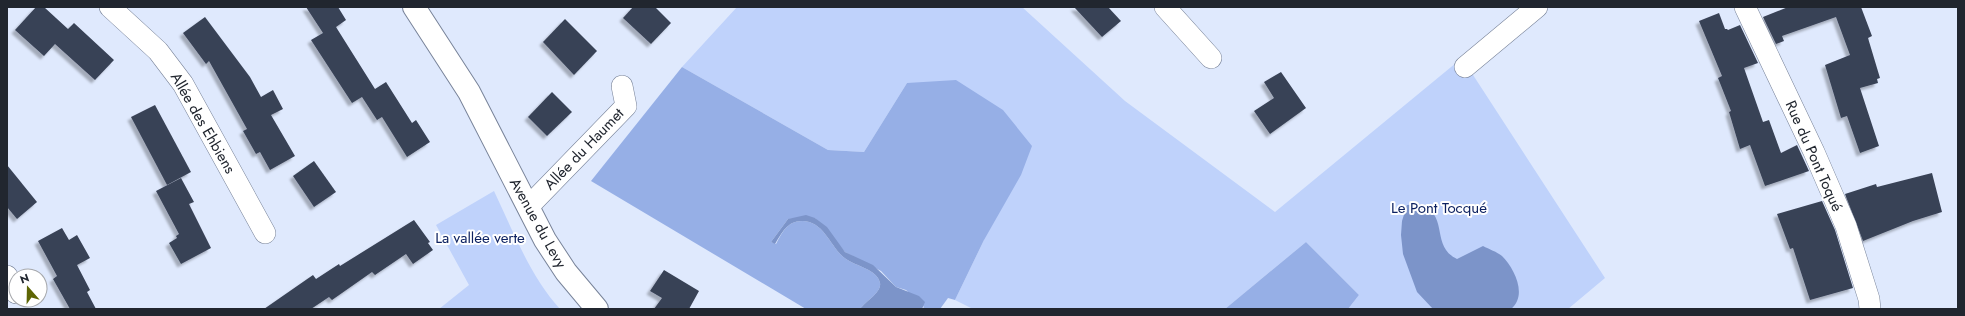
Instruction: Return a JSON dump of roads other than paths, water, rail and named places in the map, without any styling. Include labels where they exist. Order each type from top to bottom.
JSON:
[{"type":"street","name":"Allée des Ehbiens","points":[[110,7],[158,51],[183,84],[265,233]]},
{"type":"street","name":"Avenue du Levy","points":[[414,7],[469,92],[545,240],[566,272],[597,309]]},
{"type":"street","points":[[1165,7],[1211,58]]},
{"type":"street","points":[[1465,67],[1537,7]]},
{"type":"street","name":"Rue du Pont Toqué","points":[[1746,7],[1814,152],[1846,226],[1869,299],[1870,309]]},
{"type":"street","name":"Allée du Haumet","points":[[528,207],[626,106],[622,86]]},
{"type":"park label","name":"Le Pont Tocqué","points":[[1439,208]]},
{"type":"park label","name":"La vallée verte","points":[[480,238]]}]
